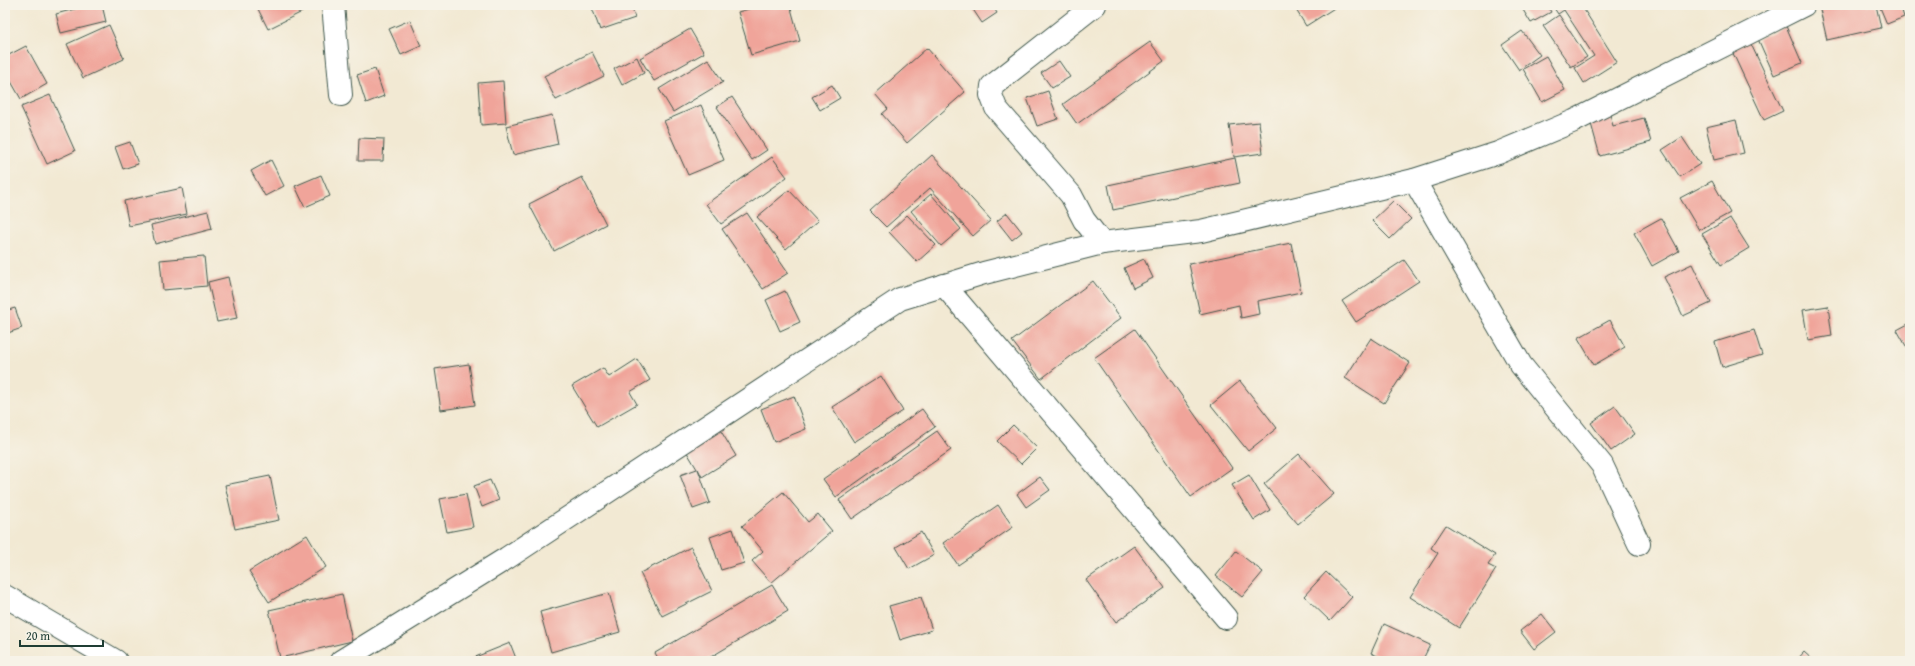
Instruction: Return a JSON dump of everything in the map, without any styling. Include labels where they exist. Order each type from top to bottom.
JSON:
[{"type":"street","points":[[333,5],[340,95]]},
{"type":"street","points":[[1095,5],[992,86],[991,96],[996,108],[1071,195],[1084,220],[1102,243]]},
{"type":"street","points":[[341,661],[507,558],[900,299],[984,273],[1102,243],[1201,231],[1414,180],[1498,153],[1574,121],[1804,5]]},
{"type":"street","points":[[1414,180],[1521,365],[1602,465],[1638,544]]},
{"type":"street","points":[[944,285],[1226,618]]},
{"type":"street","points":[[5,596],[116,661]]},
{"type":"building","points":[[82,5],[102,5],[106,22],[61,33],[56,14],[82,7]]},
{"type":"building","points":[[256,5],[308,5],[310,8],[268,29]]},
{"type":"building","points":[[591,5],[631,5],[635,18],[600,30]]},
{"type":"building","points":[[763,5],[790,5],[800,41],[751,55],[738,12]]},
{"type":"building","points":[[970,5],[992,5],[997,13],[982,23]]},
{"type":"building","points":[[1293,5],[1339,5],[1306,26]]},
{"type":"building","points":[[1520,5],[1547,5],[1551,12],[1531,23]]},
{"type":"building","points":[[1552,5],[1581,5],[1617,62],[1584,83],[1575,68],[1594,56],[1564,10],[1558,14]]},
{"type":"building","points":[[1819,5],[1876,5],[1881,28],[1827,40]]},
{"type":"building","points":[[1879,5],[1900,5],[1904,17],[1887,24]]},
{"type":"building","points":[[1559,15],[1587,57],[1571,67],[1543,26]]},
{"type":"building","points":[[410,20],[421,46],[401,55],[389,29]]},
{"type":"building","points":[[109,25],[124,59],[83,78],[67,44]]},
{"type":"building","points":[[1786,26],[1802,63],[1774,75],[1758,39]]},
{"type":"building","points":[[690,29],[704,53],[654,81],[640,58]]},
{"type":"building","points":[[1522,31],[1540,55],[1519,70],[1502,45]]},
{"type":"building","points":[[1749,40],[1783,111],[1764,120],[1731,49]]},
{"type":"building","points":[[1150,42],[1164,61],[1077,124],[1063,104]]},
{"type":"building","points":[[26,46],[47,84],[21,99],[5,71],[5,57]]},
{"type":"building","points":[[927,48],[965,92],[907,143],[882,114],[888,109],[875,94]]},
{"type":"building","points":[[592,52],[604,76],[556,100],[544,76]]},
{"type":"building","points":[[1546,56],[1565,90],[1542,102],[1523,69]]},
{"type":"building","points":[[637,57],[644,73],[622,85],[614,69]]},
{"type":"building","points":[[708,59],[723,82],[673,112],[659,89]]},
{"type":"building","points":[[1059,61],[1070,77],[1052,88],[1041,73]]},
{"type":"building","points":[[375,69],[384,96],[366,103],[357,75]]},
{"type":"building","points":[[503,81],[506,123],[481,125],[478,83]]},
{"type":"building","points":[[832,85],[840,98],[820,110],[812,97]]},
{"type":"building","points":[[1048,91],[1058,119],[1037,126],[1027,98]]},
{"type":"building","points":[[50,95],[75,151],[47,164],[21,107]]},
{"type":"building","points":[[732,97],[767,150],[752,160],[717,107]]},
{"type":"building","points":[[701,105],[724,160],[688,175],[664,121]]},
{"type":"building","points":[[1610,114],[1613,126],[1644,118],[1651,142],[1600,156],[1590,120]]},
{"type":"building","points":[[552,115],[558,144],[513,155],[506,126]]},
{"type":"building","points":[[1736,120],[1744,153],[1714,160],[1706,127]]},
{"type":"building","points":[[1259,122],[1263,153],[1234,157],[1229,125]]},
{"type":"building","points":[[1682,137],[1700,164],[1680,177],[1662,150]]},
{"type":"building","points":[[359,138],[384,139],[383,161],[358,161]]},
{"type":"building","points":[[130,142],[138,164],[123,169],[115,147]]},
{"type":"building","points":[[932,155],[991,220],[973,236],[930,188],[886,227],[870,211]]},
{"type":"building","points":[[772,157],[787,177],[721,224],[706,204]]},
{"type":"building","points":[[1235,158],[1240,183],[1113,210],[1108,185]]},
{"type":"building","points":[[271,160],[284,186],[265,196],[251,171]]},
{"type":"building","points":[[321,175],[330,196],[305,207],[295,186]]},
{"type":"building","points":[[582,177],[606,224],[554,251],[529,204]]},
{"type":"building","points":[[1712,181],[1730,213],[1699,230],[1680,198]]},
{"type":"building","points":[[182,188],[187,214],[129,226],[124,201]]},
{"type":"building","points":[[789,190],[818,221],[786,249],[757,217]]},
{"type":"building","points":[[931,194],[961,229],[941,246],[911,211]]},
{"type":"building","points":[[1393,201],[1411,219],[1390,239],[1372,221]]},
{"type":"building","points":[[208,211],[212,229],[155,244],[151,225]]},
{"type":"building","points":[[747,213],[788,273],[763,289],[722,229]]},
{"type":"building","points":[[1007,213],[1022,232],[1012,240],[997,221]]},
{"type":"building","points":[[907,215],[936,245],[917,262],[889,232]]},
{"type":"building","points":[[1661,218],[1679,251],[1652,266],[1634,233]]},
{"type":"building","points":[[1730,218],[1749,248],[1721,265],[1702,234]]},
{"type":"building","points":[[1291,243],[1301,292],[1257,301],[1259,314],[1241,318],[1239,305],[1200,314],[1189,264]]},
{"type":"building","points":[[204,256],[207,286],[163,290],[160,260]]},
{"type":"building","points":[[1144,259],[1153,278],[1133,288],[1124,268]]},
{"type":"building","points":[[1404,260],[1419,281],[1356,322],[1342,301]]},
{"type":"building","points":[[1692,264],[1711,303],[1683,316],[1664,277]]},
{"type":"building","points":[[228,277],[237,318],[217,322],[208,282]]},
{"type":"building","points":[[1093,281],[1121,318],[1041,379],[1012,341]]},
{"type":"building","points":[[785,291],[800,322],[780,331],[766,300]]},
{"type":"building","points":[[1828,306],[1832,336],[1808,340],[1803,310]]},
{"type":"building","points":[[15,308],[22,328],[5,334],[5,311]]},
{"type":"building","points":[[1610,320],[1625,347],[1594,365],[1578,338]]},
{"type":"building","points":[[1910,323],[1910,353],[1897,330]]},
{"type":"building","points":[[1135,329],[1232,468],[1191,497],[1094,358]]},
{"type":"building","points":[[1754,330],[1762,355],[1722,367],[1715,342]]},
{"type":"building","points":[[1371,338],[1410,363],[1384,403],[1345,378]]},
{"type":"building","points":[[637,359],[650,380],[630,392],[637,404],[597,427],[572,386],[603,368],[609,377]]},
{"type":"building","points":[[469,364],[475,405],[441,410],[435,369]]},
{"type":"building","points":[[881,376],[903,411],[854,442],[832,407]]},
{"type":"building","points":[[1240,381],[1277,428],[1248,451],[1211,405]]},
{"type":"building","points":[[794,396],[806,429],[774,442],[761,409]]},
{"type":"building","points":[[1615,406],[1635,434],[1611,451],[1591,423]]},
{"type":"building","points":[[922,409],[935,427],[836,497],[823,479]]},
{"type":"building","points":[[716,423],[736,456],[702,477],[698,469],[710,503],[693,509],[680,475],[697,469],[682,444]]},
{"type":"building","points":[[1013,425],[1037,448],[1021,464],[997,441]]},
{"type":"building","points":[[937,431],[951,450],[852,519],[839,500]]},
{"type":"building","points":[[1299,454],[1334,494],[1298,524],[1264,484]]},
{"type":"building","points":[[1249,475],[1270,510],[1254,520],[1232,485]]},
{"type":"building","points":[[270,476],[279,520],[235,529],[225,485]]},
{"type":"building","points":[[1040,477],[1050,490],[1026,507],[1017,494]]},
{"type":"building","points":[[490,480],[499,500],[482,507],[474,486]]},
{"type":"building","points":[[783,492],[808,522],[818,514],[832,531],[771,583],[752,561],[763,551],[742,526]]},
{"type":"building","points":[[466,494],[473,527],[447,532],[440,499]]},
{"type":"building","points":[[998,505],[1013,527],[958,565],[943,543]]},
{"type":"building","points":[[1446,525],[1495,555],[1488,565],[1496,569],[1459,628],[1410,597],[1438,553],[1431,548]]},
{"type":"building","points":[[733,529],[744,563],[721,570],[710,537]]},
{"type":"building","points":[[921,532],[934,555],[909,569],[896,547]]},
{"type":"building","points":[[307,535],[326,567],[269,602],[249,571]]},
{"type":"building","points":[[1134,546],[1165,588],[1116,622],[1086,580]]},
{"type":"building","points":[[691,547],[712,591],[662,616],[640,573]]},
{"type":"building","points":[[1236,551],[1263,572],[1242,597],[1216,576]]},
{"type":"building","points":[[1326,572],[1352,597],[1330,621],[1304,596]]},
{"type":"building","points":[[772,585],[788,611],[704,661],[660,661],[655,653]]},
{"type":"building","points":[[609,593],[620,632],[551,652],[540,612]]},
{"type":"building","points":[[342,594],[352,641],[280,658],[269,610]]},
{"type":"building","points":[[921,597],[932,630],[900,640],[889,606]]},
{"type":"building","points":[[1542,614],[1556,632],[1534,649],[1520,631]]},
{"type":"building","points":[[1384,624],[1430,645],[1422,661],[1388,661],[1371,653]]},
{"type":"building","points":[[510,643],[517,661],[468,660]]},
{"type":"building","points":[[1804,652],[1814,661],[1796,661]]}]
